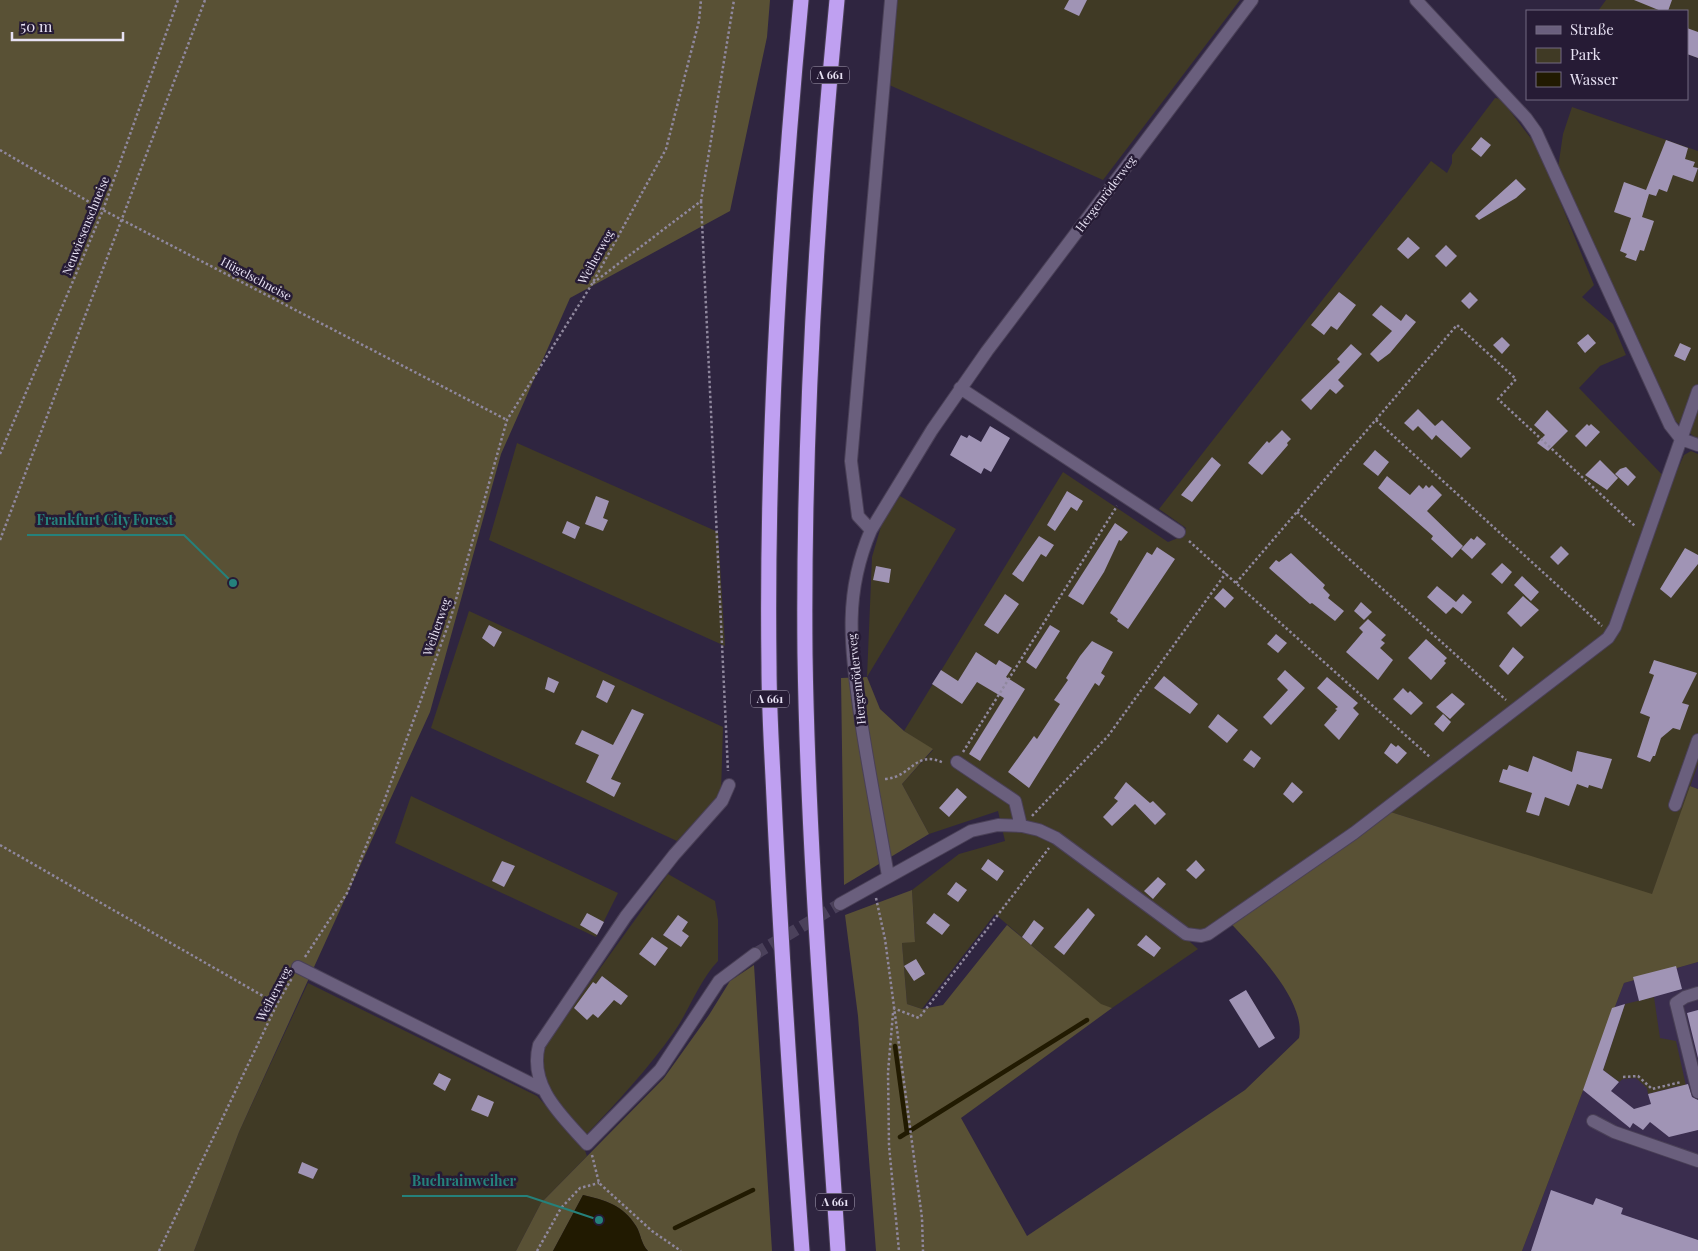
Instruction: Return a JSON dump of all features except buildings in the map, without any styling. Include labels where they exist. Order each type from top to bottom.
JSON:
[{"type":"highway","name":"A 661","points":[[801,0],[787,146],[774,343],[769,630],[779,916],[802,1251]]},
{"type":"highway","name":"A 661","points":[[837,0],[823,150],[810,348],[805,584],[815,917],[838,1251]]},
{"type":"street","points":[[871,530],[858,516],[852,461],[891,0]]},
{"type":"street","name":"Hergenröderweg","points":[[888,876],[850,644],[855,582],[862,551],[871,530],[960,388],[1252,0]]},
{"type":"street","points":[[1416,0],[1514,103],[1536,132],[1670,425],[1681,439],[1698,445]]},
{"type":"street","points":[[960,388],[1179,532]]},
{"type":"street","points":[[840,904],[971,831],[998,825],[1022,826],[1039,830],[1056,838],[1186,934],[1201,936],[1208,934],[1354,833],[1594,651],[1611,634],[1648,537],[1698,391]]},
{"type":"street","points":[[1675,805],[1698,740]]},
{"type":"street","points":[[957,762],[1015,802],[1022,826]]},
{"type":"street","points":[[729,786],[722,800],[674,855],[626,916],[539,1045],[537,1059],[542,1089],[554,1107],[588,1144],[660,1070],[719,981],[756,954]]},
{"type":"street","points":[[298,967],[542,1089]]},
{"type":"street","points":[[1698,993],[1685,997],[1676,1003],[1698,1092]]},
{"type":"street","points":[[1593,1120],[1614,1132],[1698,1161]]},
{"type":"path","name":"Neuwiesenschneise","points":[[0,454],[104,210],[178,0]]},
{"type":"path","points":[[0,540],[205,0]]},
{"type":"path","name":"Weiherweg","points":[[159,1251],[277,1004],[298,967],[346,893],[382,807],[451,617],[507,420],[592,284],[666,149],[699,21],[702,0]]},
{"type":"path","points":[[729,786],[700,201],[734,0]]},
{"type":"path","name":"Hügelschneise","points":[[0,150],[104,210],[507,420]]},
{"type":"path","points":[[592,284],[700,201]]},
{"type":"path","points":[[1236,583],[1457,325],[1516,379],[1498,399],[1648,537]]},
{"type":"path","points":[[1376,420],[1611,634]]},
{"type":"path","points":[[871,780],[901,775],[922,759],[936,759],[949,765],[957,762],[1124,495]]},
{"type":"path","points":[[1297,512],[1517,709]]},
{"type":"path","points":[[1179,532],[1441,767]]},
{"type":"path","points":[[1022,826],[1108,736],[1226,573]]},
{"type":"path","points":[[893,1008],[919,1018],[1056,838]]},
{"type":"path","points":[[0,845],[277,1004]]},
{"type":"path","points":[[873,885],[885,939],[922,1218],[923,1251]]},
{"type":"path","points":[[893,1008],[888,1072],[888,1146],[899,1251]]},
{"type":"path","points":[[1623,1077],[1638,1076],[1652,1089],[1685,1081]]},
{"type":"path","points":[[588,1144],[599,1183],[652,1231],[681,1251]]},
{"type":"path","points":[[537,1251],[561,1208],[580,1188],[599,1183]]},
{"type":"shaded area","points":[[0,0],[770,0],[767,37],[730,211],[570,298],[501,454],[430,712],[239,1132],[194,1251],[0,1251]]},
{"type":"shaded area","points":[[867,677],[880,709],[904,731],[933,749],[902,784],[929,834],[844,885],[841,678]]},
{"type":"shaded area","points":[[1698,764],[1698,789],[1690,786]]},
{"type":"shaded area","points":[[1690,786],[1698,789],[1698,962],[1624,983],[1522,1251],[876,1251],[858,1016],[845,915],[912,890],[915,942],[902,943],[907,1004],[922,1009],[943,1005],[1007,925],[1101,1004],[1112,1008],[961,1118],[1027,1236],[1245,1090],[1299,1038],[1299,1023],[1286,990],[1262,957],[1225,917],[1381,809],[1652,894]]},
{"type":"shaded area","points":[[1698,962],[1698,1251],[1522,1251],[1624,983]]},
{"type":"shaded area","points":[[754,965],[772,1251],[648,1251],[636,1226],[625,1213],[606,1201],[583,1195],[553,1251],[516,1251],[541,1203],[664,1078],[709,1015],[730,981]]},
{"type":"green space","points":[[896,0],[1240,0],[1103,180],[887,84]]},
{"type":"green space","points":[[1606,0],[1698,0],[1698,58],[1688,54],[1688,10],[1599,10]]},
{"type":"green space","points":[[1495,98],[1501,99],[1539,149],[1594,285],[1582,297],[1613,324],[1626,355],[1600,366],[1579,388],[1671,484],[1684,455],[1691,451],[1698,454],[1698,764],[1652,895],[1381,809],[1189,941],[1198,949],[1112,1008],[1101,1005],[995,914],[922,1009],[907,1004],[902,943],[915,941],[912,890],[959,854],[1005,841],[998,811],[929,834],[902,784],[933,750],[904,731],[1063,472],[1168,542],[1178,538],[1186,528],[1159,509],[1431,161],[1447,173],[1452,163],[1452,155]]},
{"type":"green space","points":[[1572,107],[1698,151],[1698,440],[1673,419],[1558,168],[1563,134]]},
{"type":"green space","points":[[517,443],[718,532],[725,646],[489,540]]},
{"type":"green space","points":[[900,496],[956,529],[867,677],[872,557],[882,523]]},
{"type":"green space","points":[[469,611],[723,727],[721,793],[677,841],[431,728]]},
{"type":"green space","points":[[411,796],[618,893],[596,937],[395,843]]},
{"type":"green space","points":[[668,874],[715,901],[718,920],[718,961],[705,977],[680,1023],[664,1046],[632,1085],[586,1135],[557,1102],[546,1085],[542,1049]]},
{"type":"green space","points":[[308,983],[537,1096],[584,1148],[587,1156],[541,1203],[516,1251],[194,1251],[239,1132]]},
{"type":"green space","points":[[1654,997],[1660,1038],[1676,1041],[1688,1095],[1681,1097],[1678,1086],[1648,1094],[1647,1088],[1636,1078],[1623,1079],[1619,1082],[1603,1070],[1625,1004]]},
{"type":"water","points":[[583,1195],[613,1204],[625,1213],[636,1226],[648,1251],[553,1251]]},
{"type":"waterway","points":[[900,1137],[1087,1020]]},
{"type":"waterway","points":[[895,1046],[907,1133]]},
{"type":"waterway","points":[[675,1228],[753,1190]]},
{"type":"tunnel","points":[[755,954],[840,904]]},
{"type":"place","name":"Frankfurt City Forest","points":[[233,583]]},
{"type":"place","name":"Buchrainweiher","points":[[599,1220]]}]
